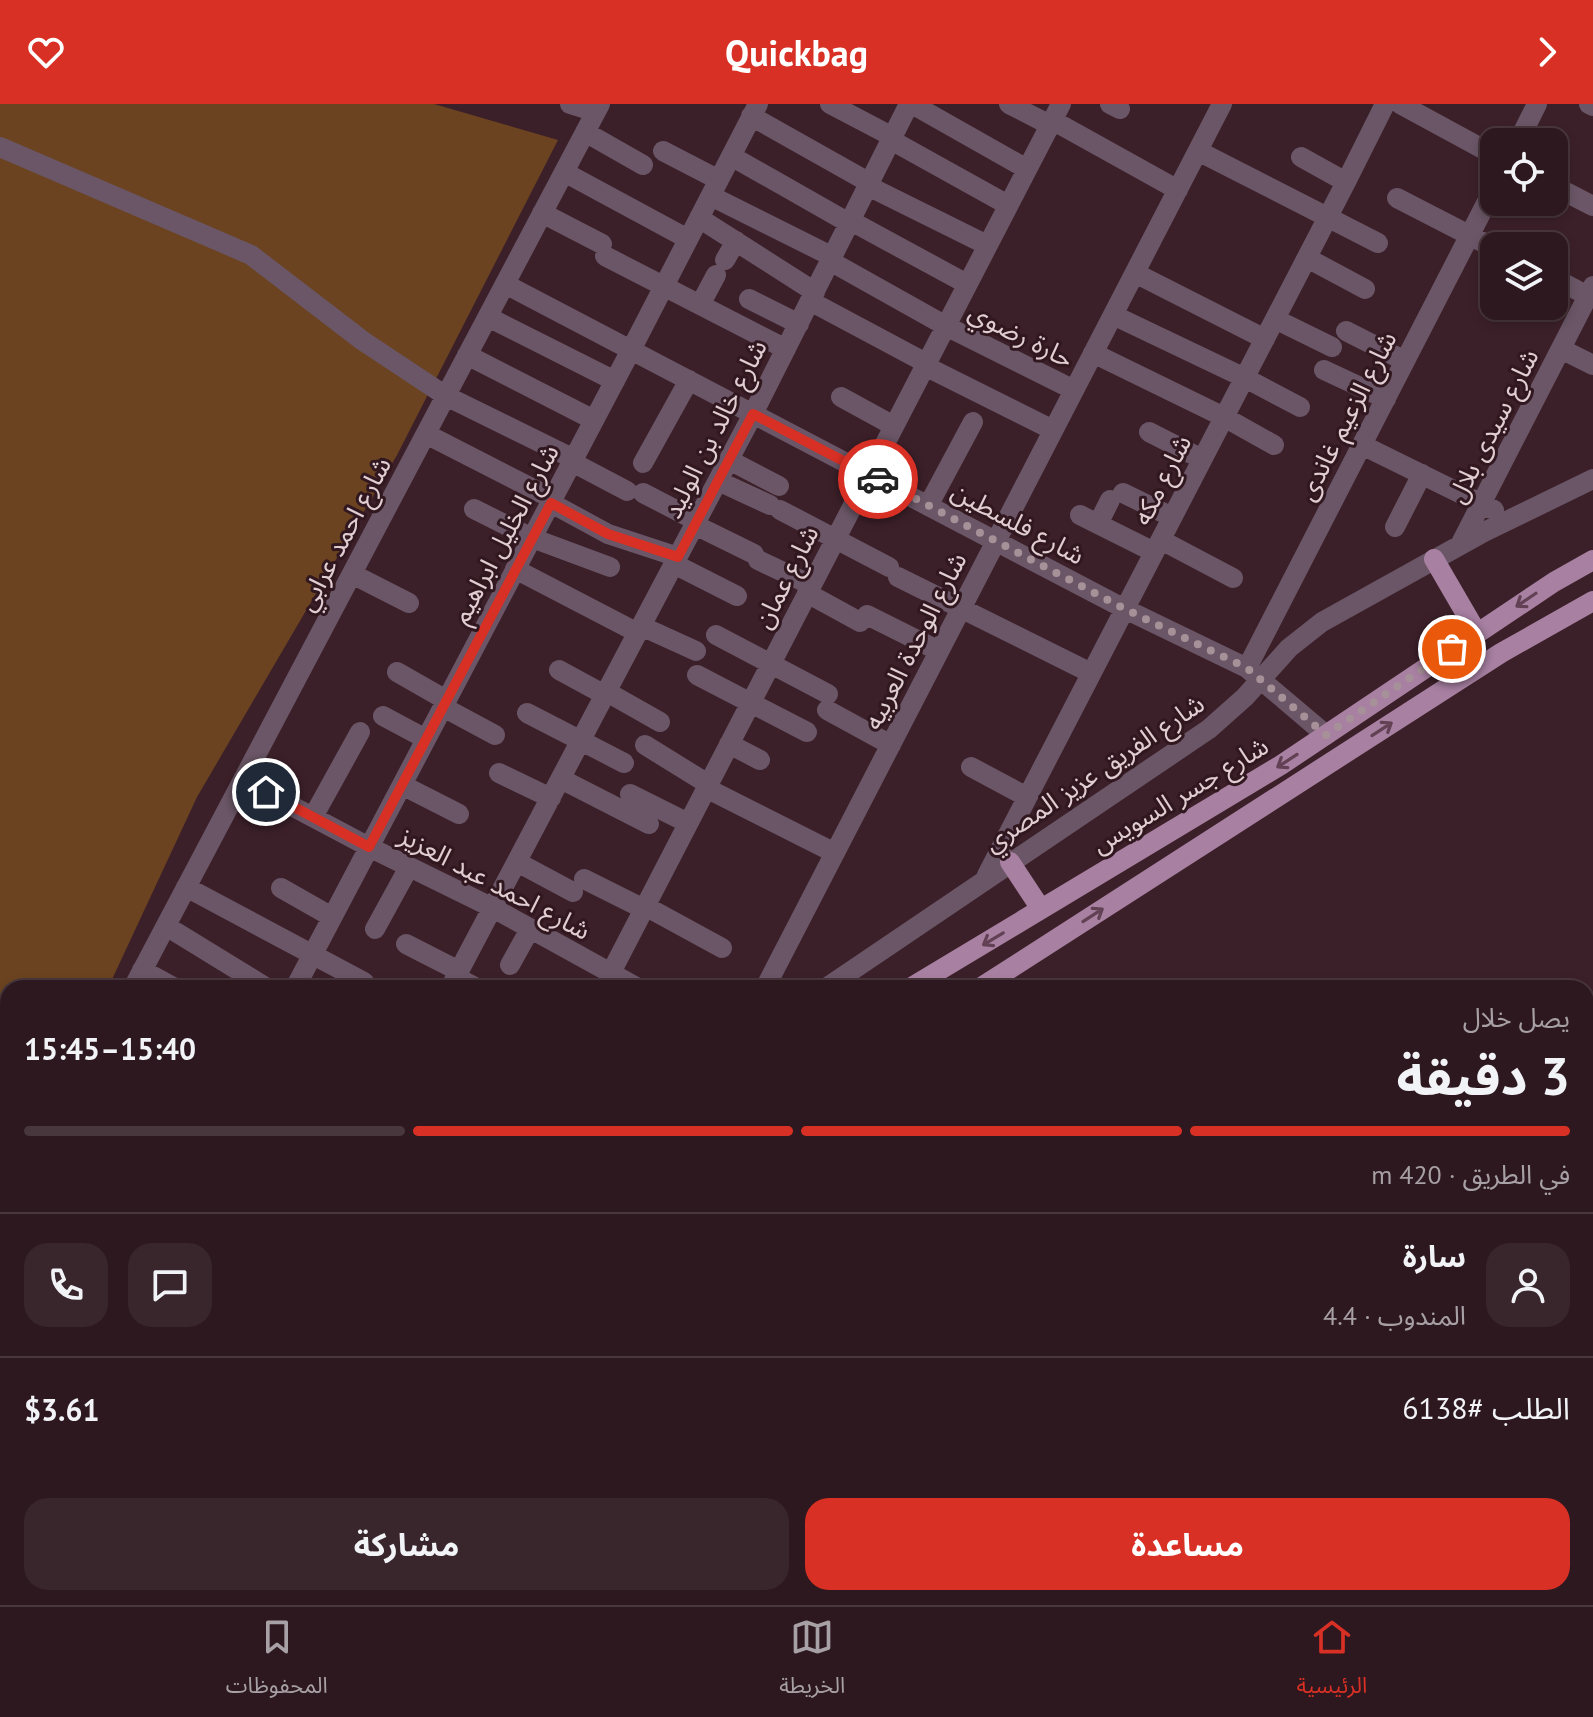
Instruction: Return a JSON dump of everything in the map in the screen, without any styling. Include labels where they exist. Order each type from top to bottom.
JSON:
[{"type":"main road","points":[[1434,559],[1477,633]]},
{"type":"main road","name":"شارع جسر السويس","points":[[923,980],[1281,765],[1554,582],[1593,560]]},
{"type":"main road","name":"شارع جسر السويس","points":[[992,980],[1501,653],[1593,601]]},
{"type":"main road","points":[[1010,862],[1041,909]]},
{"type":"street","points":[[570,104],[598,108]]},
{"type":"street","points":[[911,104],[1027,169]]},
{"type":"street","name":"شارع خالد بن الوليد","points":[[455,979],[753,414],[911,104]]},
{"type":"street","points":[[1009,104],[1054,116],[1178,190]]},
{"type":"street","name":"شارع الوحدة العربيه","points":[[769,980],[1222,104]]},
{"type":"street","name":"شارع مكه","points":[[984,879],[1385,104]]},
{"type":"street","points":[[1400,104],[1480,147]]},
{"type":"street","points":[[1525,128],[1537,104]]},
{"type":"street","points":[[824,105],[892,138],[1008,205]]},
{"type":"street","name":"شارع احمد عرابي","points":[[138,979],[598,108]]},
{"type":"street","points":[[755,110],[869,184],[987,245]]},
{"type":"street","name":"شارع الخليل ابراهيم","points":[[299,980],[755,110]]},
{"type":"street","name":"شارع عمان","points":[[608,980],[1054,116]]},
{"type":"street","points":[[585,132],[643,165]]},
{"type":"street","points":[[0,147],[251,255],[363,341],[446,396],[696,523],[864,619],[939,651]]},
{"type":"street","name":"حارة رضوي","points":[[663,151],[715,188],[946,326],[1074,390]]},
{"type":"street","points":[[1198,151],[1378,243]]},
{"type":"street","points":[[731,156],[967,284]]},
{"type":"street","points":[[1301,157],[1346,182]]},
{"type":"street","points":[[564,172],[688,239]]},
{"type":"street","points":[[1568,193],[1593,206]]},
{"type":"street","points":[[1397,198],[1480,240]]},
{"type":"street","points":[[542,213],[664,286],[786,349]]},
{"type":"street","name":"شارع الزعيم غاندى","points":[[1254,674],[1362,445],[1480,215]]},
{"type":"street","points":[[699,218],[755,253],[813,296],[926,365],[1053,430]]},
{"type":"street","points":[[700,305],[736,241]]},
{"type":"street","points":[[1307,258],[1365,289]]},
{"type":"street","points":[[1135,273],[1265,339]]},
{"type":"street","points":[[1568,283],[1590,291]]},
{"type":"street","name":"شارع فلسطين","points":[[505,284],[1254,674],[1326,735]]},
{"type":"street","name":"شارع سيدى بلال","points":[[1460,545],[1590,291]]},
{"type":"street","points":[[749,299],[799,324]]},
{"type":"street","points":[[1113,315],[1300,407]]},
{"type":"street","points":[[488,317],[615,381]]},
{"type":"street","points":[[1275,319],[1405,361]]},
{"type":"street","points":[[1561,349],[1593,365]]},
{"type":"street","points":[[1093,353],[1274,445]]},
{"type":"street","points":[[467,355],[594,420]]},
{"type":"street","points":[[1324,370],[1386,399]]},
{"type":"street","points":[[643,463],[689,380]]},
{"type":"street","points":[[841,397],[894,426]]},
{"type":"street","points":[[928,506],[973,422]]},
{"type":"street","points":[[1149,432],[1202,459]]},
{"type":"street","points":[[426,434],[608,534],[676,561],[737,596]]},
{"type":"street","points":[[1362,445],[1512,518]]},
{"type":"street","points":[[729,460],[777,501],[835,539],[961,609],[1091,673]]},
{"type":"street","points":[[1395,527],[1422,474]]},
{"type":"street","name":"شارع الفريق عزيز المصري","points":[[838,980],[1190,743],[1228,713],[1254,674],[1322,622],[1460,545],[1593,479]]},
{"type":"street","points":[[718,481],[777,501]]},
{"type":"street","points":[[1172,517],[1116,496],[1089,520],[1233,578]]},
{"type":"street","points":[[474,509],[532,538],[610,567]]},
{"type":"street","points":[[515,569],[640,630],[696,651]]},
{"type":"street","points":[[352,574],[409,603]]},
{"type":"street","points":[[716,635],[771,663],[891,745]]},
{"type":"street","points":[[559,670],[660,722]]},
{"type":"street","points":[[397,672],[495,735]]},
{"type":"street","points":[[697,675],[807,732]]},
{"type":"street","points":[[527,713],[624,763]]},
{"type":"street","points":[[383,716],[426,739]]},
{"type":"street","points":[[313,817],[360,732]]},
{"type":"street","points":[[729,744],[760,760]]},
{"type":"street","points":[[645,745],[707,786],[835,853]]},
{"type":"street","points":[[971,767],[1027,797]]},
{"type":"street","points":[[499,773],[551,798]]},
{"type":"street","points":[[561,779],[649,824]]},
{"type":"street","name":"شارع احمد عبد العزيز","points":[[243,780],[493,908],[606,980]]},
{"type":"street","points":[[402,785],[459,814]]},
{"type":"street","points":[[630,794],[688,823]]},
{"type":"street","points":[[517,862],[644,908],[722,948]]},
{"type":"street","points":[[375,929],[409,867]]},
{"type":"street","points":[[186,887],[360,980]]},
{"type":"street","points":[[281,888],[332,917]]},
{"type":"street","points":[[166,926],[254,980]]},
{"type":"street","points":[[510,965],[530,929]]},
{"type":"street","points":[[406,944],[455,979]]},
{"type":"shaded area","points":[[0,104],[434,104],[558,140],[397,455],[197,797],[112,980],[0,980]]},
{"type":"way so far","points":[[878,479],[1125,609],[1247,668],[1326,735],[1452,649]]},
{"type":"route","points":[[266,792],[369,847],[551,503],[608,534],[678,557],[753,414],[878,479]]}]
